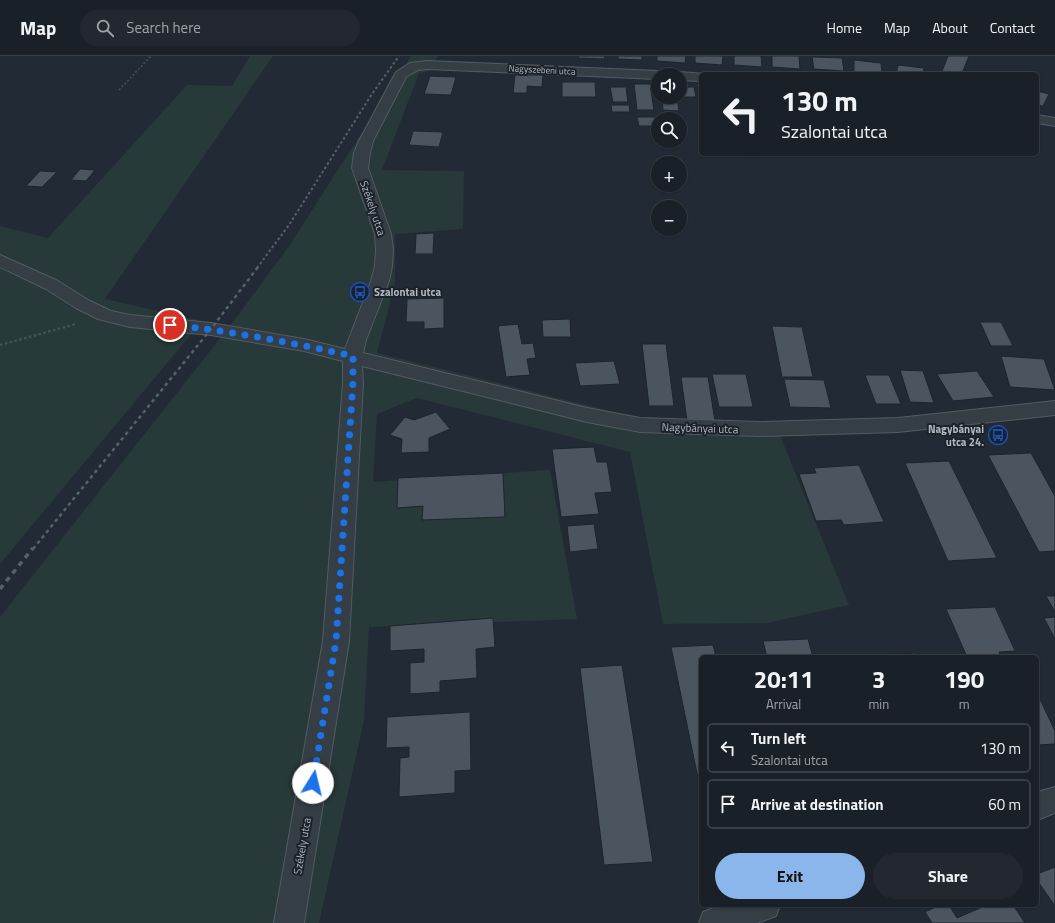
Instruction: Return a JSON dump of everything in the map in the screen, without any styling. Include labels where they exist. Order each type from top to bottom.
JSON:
[{"type":"street","name":"Nagyszebeni utca","points":[[430,60],[651,75]]},
{"type":"street","name":"Székely utca","points":[[289,923],[336,641],[353,382],[353,356],[357,339],[379,285],[385,258],[383,234],[360,168],[362,153],[366,141],[400,75],[415,66],[430,60]]},
{"type":"street","points":[[687,76],[699,77]]},
{"type":"street","points":[[1039,119],[1055,122]]},
{"type":"street","points":[[0,260],[52,285],[82,304],[105,315],[130,321],[218,331],[304,345],[353,356]]},
{"type":"street","name":"Nagybányai utca","points":[[353,356],[587,415],[640,425],[759,429],[898,425],[1055,408]]},
{"type":"street","points":[[1039,805],[1055,800]]},
{"type":"street","points":[[714,923],[759,907]]},
{"type":"path","points":[[119,90],[151,56]]},
{"type":"path","points":[[0,345],[105,315]]},
{"type":"shaded area","points":[[250,56],[273,56],[105,299],[202,321],[0,564],[0,226],[48,238],[187,85],[232,86]]},
{"type":"shaded area","points":[[411,56],[438,56],[428,71],[419,73],[382,170],[464,171],[463,229],[395,234],[395,283],[377,353],[638,418],[775,423],[849,605],[767,623],[663,624],[630,452],[417,398],[377,414],[373,482],[550,470],[577,619],[369,627],[364,720],[319,923],[0,923],[0,617],[233,322],[289,246]]},
{"type":"building","points":[[579,56],[605,56],[604,59],[578,58]]},
{"type":"building","points":[[618,56],[642,56],[642,60],[618,59]]},
{"type":"building","points":[[657,56],[686,56],[685,63],[657,61]]},
{"type":"building","points":[[695,56],[723,56],[722,65],[695,63]]},
{"type":"building","points":[[734,56],[761,56],[762,67],[734,65]]},
{"type":"building","points":[[772,56],[799,56],[800,69],[772,67]]},
{"type":"building","points":[[948,56],[969,56],[963,71],[971,72],[942,72]]},
{"type":"building","points":[[812,57],[842,58],[844,71],[814,69]]},
{"type":"building","points":[[854,60],[881,63],[882,72],[854,72]]},
{"type":"building","points":[[898,65],[924,68],[923,72],[896,72]]},
{"type":"building","points":[[515,75],[543,75],[542,87],[527,86],[527,93],[513,93]]},
{"type":"building","points":[[430,76],[456,77],[451,95],[424,94]]},
{"type":"building","points":[[562,82],[595,82],[596,97],[562,97]]},
{"type":"building","points":[[634,84],[650,84],[651,104],[653,104],[654,110],[637,110]]},
{"type":"building","points":[[610,87],[626,87],[628,102],[613,102]]},
{"type":"building","points":[[687,87],[694,87],[696,97],[687,97]]},
{"type":"building","points":[[1039,92],[1049,94],[1043,106],[1039,105]]},
{"type":"building","points":[[663,104],[678,104],[679,111],[663,110]]},
{"type":"building","points":[[611,105],[629,105],[630,112],[612,112]]},
{"type":"building","points":[[637,117],[651,117],[651,126],[639,126]]},
{"type":"building","points":[[413,131],[443,132],[439,147],[409,145]]},
{"type":"building","points":[[730,156],[754,156],[754,157]]},
{"type":"building","points":[[80,169],[95,170],[86,181],[71,180]]},
{"type":"building","points":[[40,171],[57,172],[42,187],[26,186]]},
{"type":"building","points":[[434,233],[433,254],[415,254],[416,234]]},
{"type":"building","points":[[444,298],[444,328],[424,329],[424,322],[406,322],[407,299]]},
{"type":"building","points":[[570,319],[571,337],[543,337],[542,320]]},
{"type":"building","points":[[980,322],[1001,322],[1013,346],[991,346]]},
{"type":"building","points":[[518,324],[522,344],[533,343],[536,358],[527,359],[530,375],[506,377],[498,326]]},
{"type":"building","points":[[772,326],[802,327],[813,377],[782,377]]},
{"type":"building","points":[[642,344],[666,344],[674,406],[649,406]]},
{"type":"building","points":[[1001,356],[1044,359],[1055,390],[1010,387]]},
{"type":"building","points":[[614,361],[620,384],[580,386],[575,363]]},
{"type":"building","points":[[900,370],[923,371],[934,403],[910,402]]},
{"type":"building","points":[[977,371],[994,397],[953,401],[937,374]]},
{"type":"building","points":[[712,374],[746,374],[753,407],[719,407]]},
{"type":"building","points":[[865,375],[889,375],[901,404],[876,404]]},
{"type":"building","points":[[681,377],[708,377],[715,421],[687,421]]},
{"type":"building","points":[[784,379],[824,380],[831,408],[790,407]]},
{"type":"building","points":[[436,412],[450,429],[429,438],[429,452],[401,453],[402,439],[390,435],[405,417],[414,420]]},
{"type":"building","points":[[594,447],[597,462],[607,462],[612,492],[595,493],[599,514],[561,517],[552,449]]},
{"type":"building","points":[[1031,453],[1055,496],[1055,551],[1039,552],[988,455]]},
{"type":"building","points":[[949,461],[997,558],[948,561],[905,463]]},
{"type":"building","points":[[859,465],[884,522],[844,525],[841,520],[816,521],[799,474],[816,473],[814,468]]},
{"type":"building","points":[[503,473],[505,517],[422,520],[423,506],[397,508],[398,478]]},
{"type":"building","points":[[594,524],[598,549],[570,552],[567,526]]},
{"type":"building","points":[[1046,596],[1055,596],[1055,612]]},
{"type":"building","points":[[995,607],[1015,651],[999,652],[1000,655],[966,655],[946,609]]},
{"type":"building","points":[[1055,617],[1055,639],[1044,618]]},
{"type":"building","points":[[493,618],[495,647],[476,649],[477,678],[440,681],[440,692],[410,694],[410,663],[424,662],[424,649],[390,651],[390,626]]},
{"type":"building","points":[[808,639],[812,655],[766,655],[763,641]]},
{"type":"building","points":[[713,645],[716,655],[699,655],[699,783],[671,647]]},
{"type":"building","points":[[916,653],[916,655],[881,655]]},
{"type":"building","points":[[622,665],[653,862],[604,865],[580,668]]},
{"type":"building","points":[[1039,697],[1055,731],[1055,744],[1039,745]]},
{"type":"building","points":[[470,712],[471,770],[455,771],[455,793],[399,797],[400,758],[409,757],[409,747],[386,748],[387,717]]},
{"type":"building","points":[[1055,867],[1055,906],[1039,883],[1039,873]]},
{"type":"building","points":[[936,907],[950,907],[957,918],[982,907],[1014,907],[1025,923],[932,923],[925,912]]},
{"type":"railway","points":[[257,268],[289,225],[372,94],[399,56]]},
{"type":"railway","points":[[33,549],[211,329],[258,267]]},
{"type":"railway","points":[[0,589],[33,548]]},
{"type":"place","name":"Szalontai utca","points":[[360,292]]},
{"type":"place","name":"Nagybányai utca 24.","points":[[998,435]]},
{"type":"route","points":[[170,325],[210,329],[304,345],[353,356],[353,382],[336,641],[313,783]]}]
